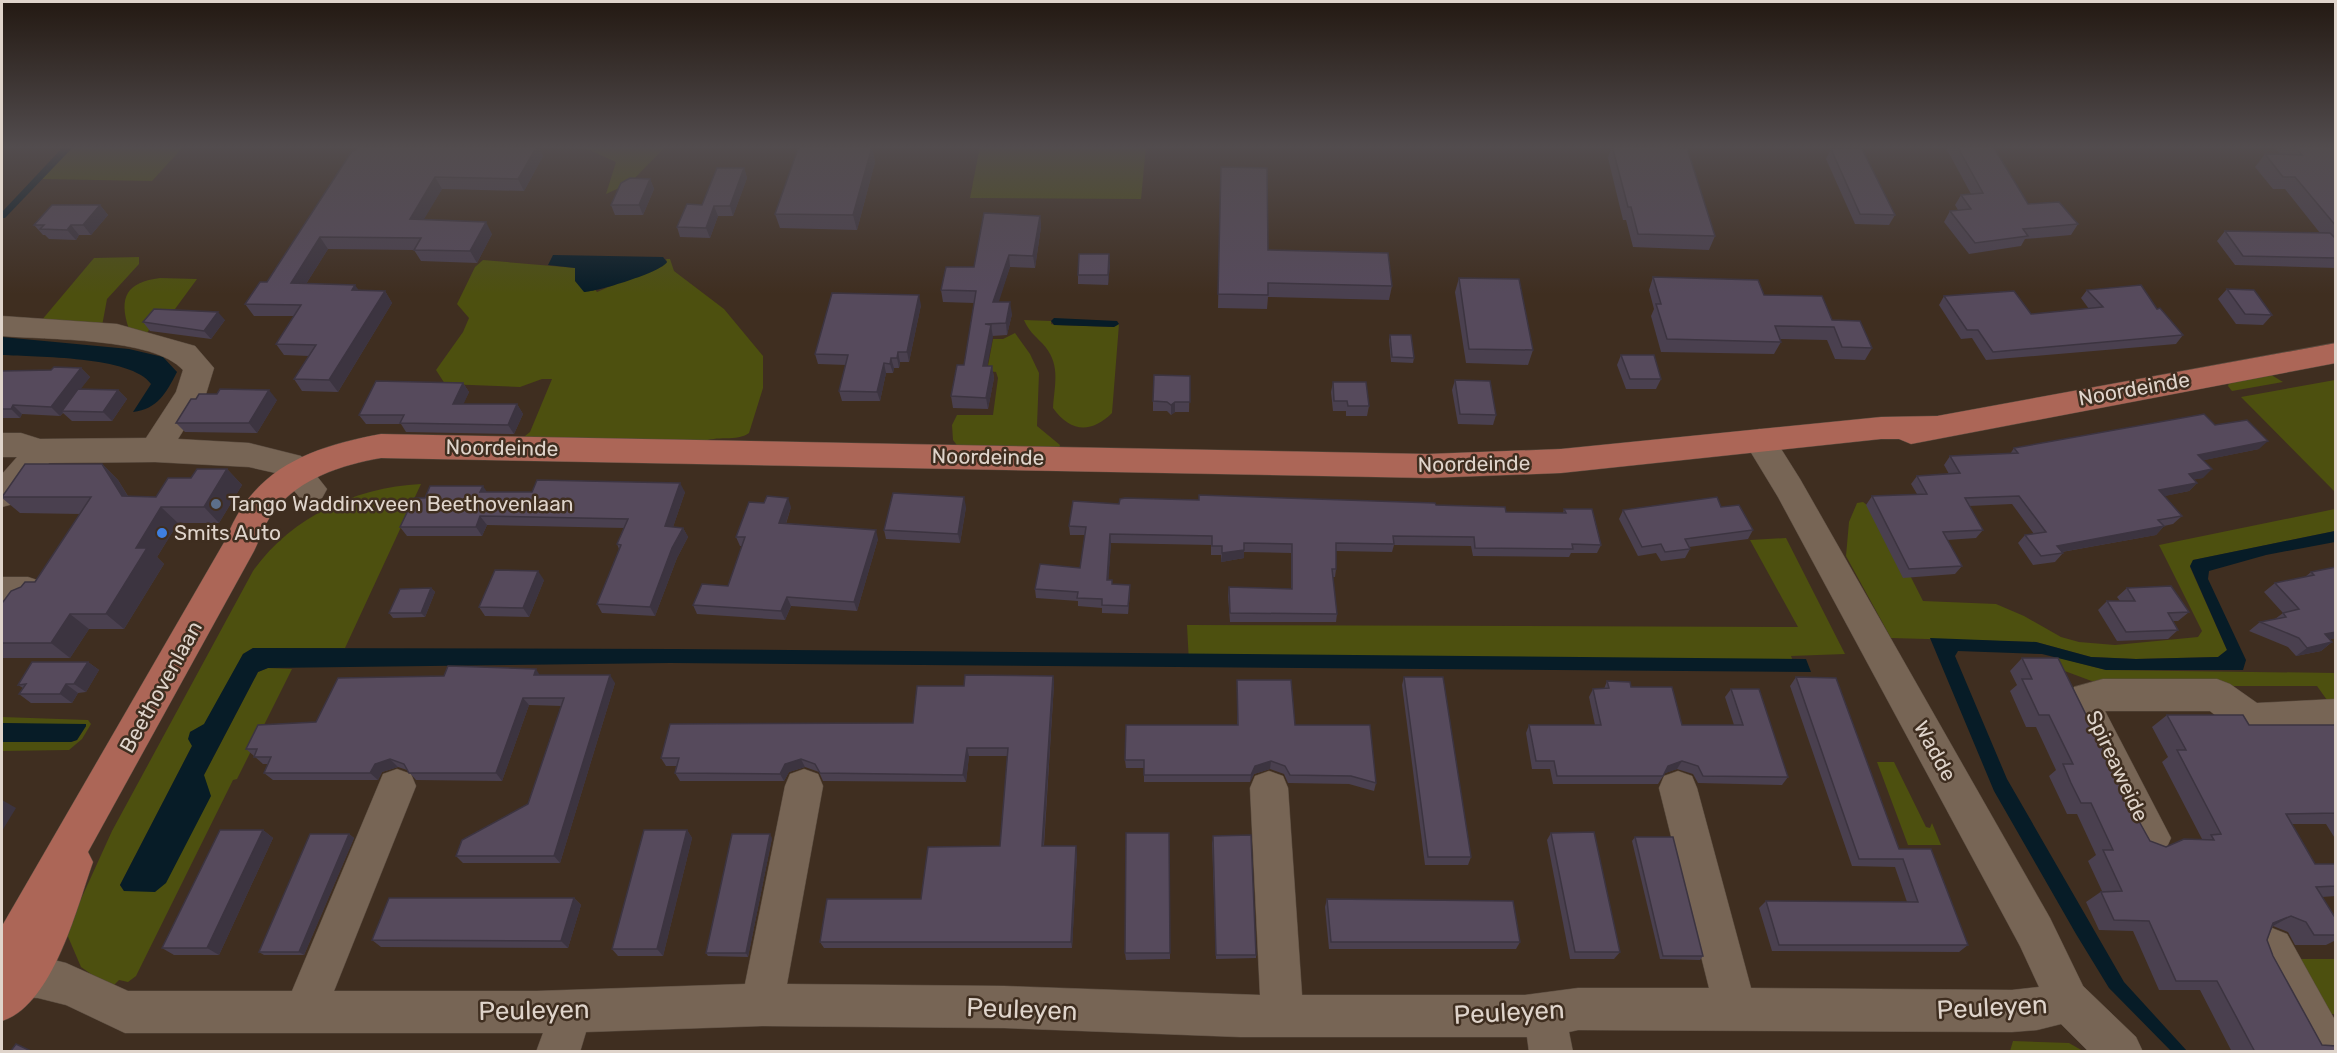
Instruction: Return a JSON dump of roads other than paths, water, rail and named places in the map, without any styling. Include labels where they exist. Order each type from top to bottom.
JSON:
[{"type":"main road","name":"Noordeinde","points":[[304,482],[415,448],[1428,465],[1561,461],[1633,465],[1764,449],[1831,448],[1933,426],[2336,353]]},
{"type":"main road","name":"Beethovenlaan","points":[[7,979],[56,917],[80,831],[242,542],[304,482]]},
{"type":"street","points":[[2,326],[117,334],[185,353],[199,368],[191,394],[156,450]]},
{"type":"street","points":[[2,445],[21,445],[40,451],[156,450],[249,455],[290,465],[304,482]]},
{"type":"street","name":"Wadde","points":[[1764,449],[1789,488],[2035,932],[2068,1001],[2121,1052]]},
{"type":"street","points":[[2,495],[40,451]]},
{"type":"street","name":"Spireaweide","points":[[2151,838],[2086,710],[2087,698],[2103,695],[2217,695],[2235,710],[2255,719],[2315,718],[2336,715]]},
{"type":"street","points":[[305,1010],[397,786]]},
{"type":"street","points":[[762,1005],[804,786]]},
{"type":"street","points":[[1269,788],[1282,1016]]},
{"type":"street","points":[[1678,788],[1736,1011]]},
{"type":"street","points":[[2272,949],[2328,1052]]},
{"type":"street","name":"Peuleyen","points":[[7,979],[67,982],[124,1012],[572,1011],[615,1007],[762,1005],[1005,1007],[1282,1016],[1525,1016],[1547,1032],[1578,1009],[2012,1011],[2037,1009],[2068,1001]]},
{"type":"street","points":[[558,1052],[572,1011]]},
{"type":"water","points":[[18,195],[27,195],[5,218],[2,218],[2,212]]},
{"type":"water","points":[[553,255],[663,257],[667,262],[642,276],[584,292],[575,281],[575,268],[548,265]]},
{"type":"water","points":[[1054,318],[1117,321],[1119,324],[1114,327],[1054,325],[1051,321]]},
{"type":"water","points":[[2,337],[129,349],[163,357],[177,372],[165,393],[155,404],[133,412],[151,384],[141,375],[104,363],[2,355]]},
{"type":"water","points":[[2335,531],[2335,542],[2266,555],[2209,571],[2208,579],[2246,660],[2243,670],[2106,670],[2042,654],[1958,651],[1955,656],[2007,779],[2124,982],[2187,1051],[2171,1051],[2109,988],[2076,934],[1994,791],[1930,638],[2036,642],[2091,657],[2136,659],[2218,657],[2227,650],[2190,566],[2193,560]]},
{"type":"water","points":[[253,648],[673,649],[1806,659],[1811,672],[670,663],[268,668],[258,672],[204,775],[211,796],[166,883],[155,892],[124,891],[120,885],[192,746],[188,739],[190,732],[204,724],[243,654]]},
{"type":"water","points":[[2,723],[86,724],[86,726],[77,740],[71,742],[2,742]]},
{"type":"place","name":"Tango Waddinxveen Beethovenlaan","points":[[216,504]]},
{"type":"place","name":"Smits Auto","points":[[162,533]]}]
